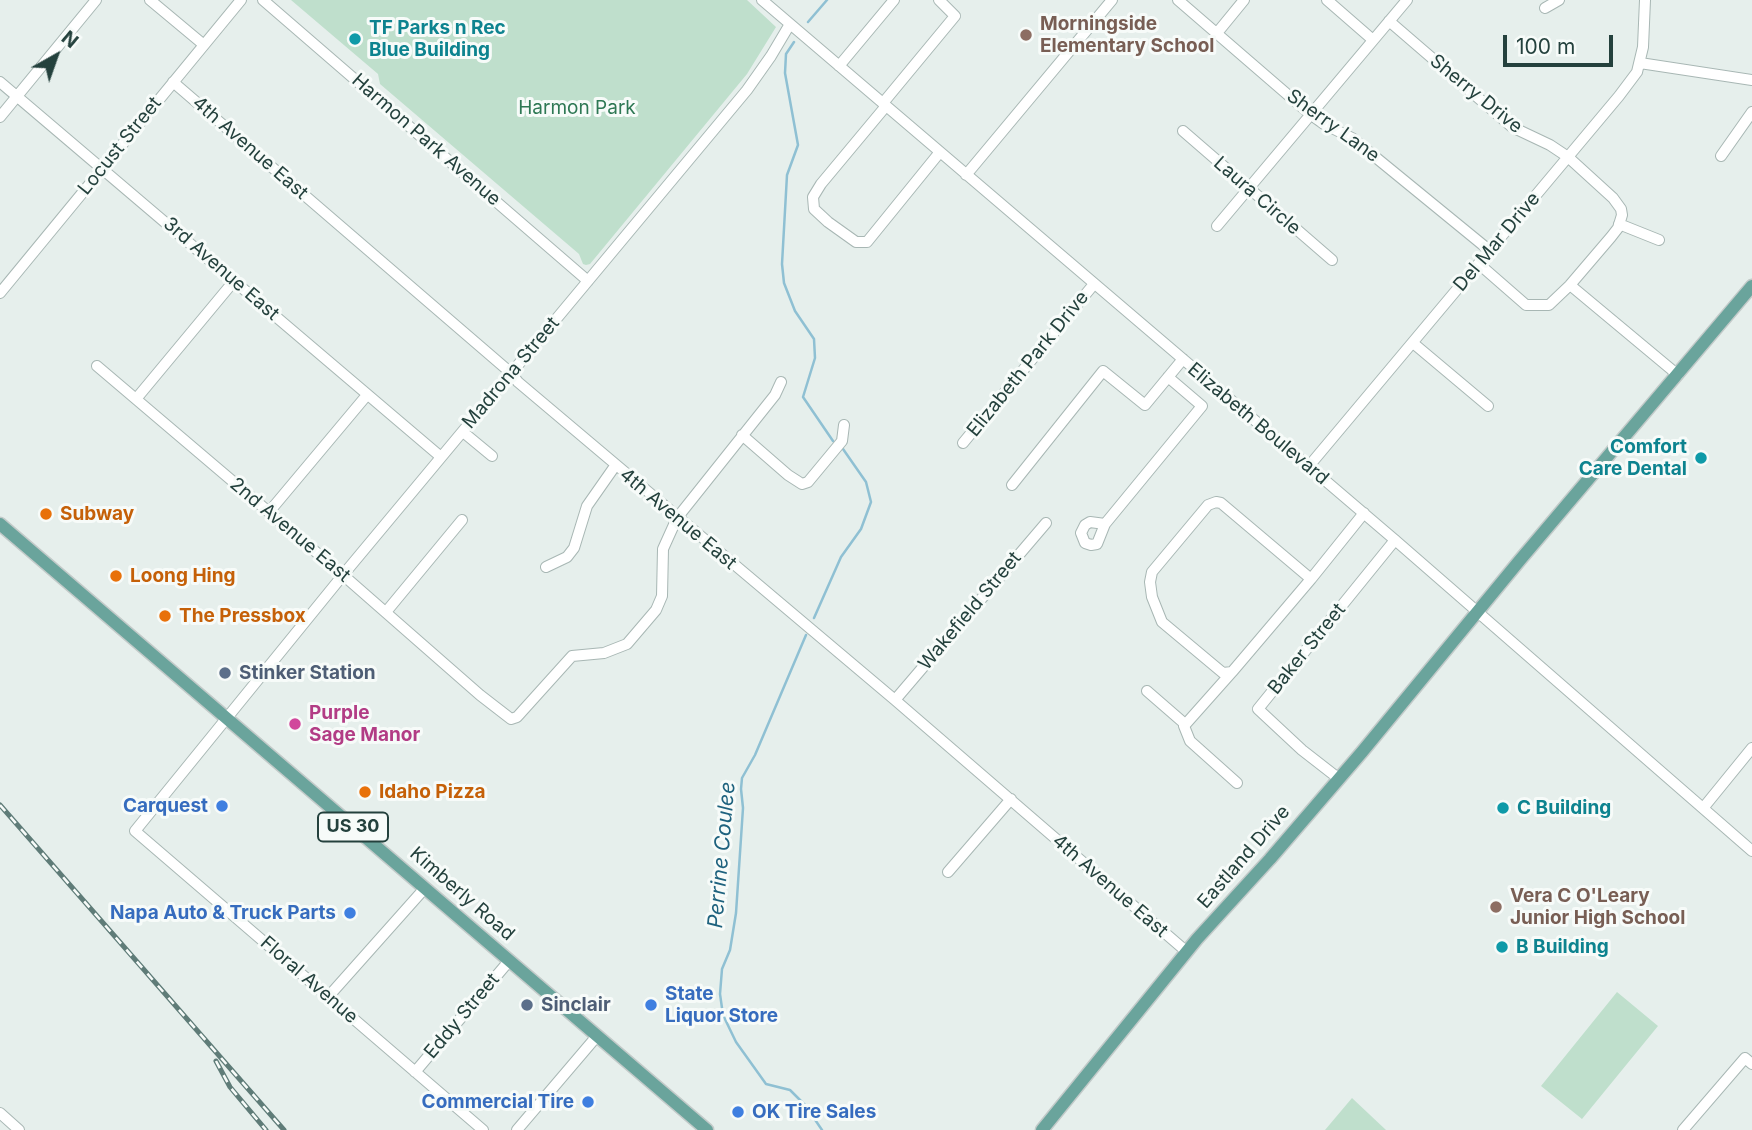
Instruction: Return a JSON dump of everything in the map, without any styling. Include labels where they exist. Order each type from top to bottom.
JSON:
[{"type":"main road","name":"Eastland Drive","points":[[1042,1130],[1187,952],[1338,778],[1752,286]]},
{"type":"main road","name":"Kimberly Road","points":[[0,524],[707,1130]]},
{"type":"street","points":[[0,117],[96,0]]},
{"type":"street","points":[[150,0],[204,45]]},
{"type":"street","name":"Locust Street","points":[[2,288],[241,0]]},
{"type":"street","name":"Harmon Park Avenue","points":[[263,0],[588,281]]},
{"type":"street","name":"Elizabeth Boulevard","points":[[762,0],[1364,513],[1752,851]]},
{"type":"street","points":[[839,66],[894,0]]},
{"type":"street","points":[[939,0],[955,16],[821,184],[813,197],[814,209],[856,242],[867,242],[940,152]]},
{"type":"street","points":[[966,175],[1112,0]]},
{"type":"street","name":"Sherry Lane","points":[[1178,0],[1310,114],[1352,138],[1489,250]]},
{"type":"street","points":[[1217,33],[1244,0]]},
{"type":"street","points":[[1327,0],[1373,40]]},
{"type":"street","points":[[1217,226],[1407,0]]},
{"type":"street","points":[[1545,8],[1559,0]]},
{"type":"street","name":"Del Mar Drive","points":[[1309,466],[1637,72],[1646,24],[1645,0]]},
{"type":"street","name":"Sherry Drive","points":[[1389,21],[1512,127],[1568,156],[1614,198],[1621,209],[1619,224]]},
{"type":"street","name":"Madrona Street","points":[[135,831],[343,575],[747,90],[790,24]]},
{"type":"street","points":[[1640,62],[1752,80]]},
{"type":"street","name":"3rd Avenue East","points":[[0,82],[442,457]]},
{"type":"street","name":"4th Avenue East","points":[[173,82],[615,466],[895,700],[1187,952]]},
{"type":"street","points":[[1721,156],[1752,112]]},
{"type":"street","name":"Laura Circle","points":[[1183,131],[1332,260]]},
{"type":"street","points":[[1479,264],[1526,305],[1549,306],[1611,237],[1619,224],[1659,240]]},
{"type":"street","points":[[136,399],[234,281]]},
{"type":"street","name":"Elizabeth Park Drive","points":[[963,443],[1094,284]]},
{"type":"street","points":[[1570,285],[1678,375]]},
{"type":"street","points":[[1413,343],[1488,406]]},
{"type":"street","points":[[1013,485],[1103,370],[1146,405],[1183,359]]},
{"type":"street","name":"2nd Avenue East","points":[[97,366],[511,719],[517,717],[572,656],[604,653],[627,644],[656,610],[662,596],[663,550],[677,518]]},
{"type":"street","points":[[1104,524],[1202,406],[1168,377]]},
{"type":"street","points":[[677,518],[775,395],[780,382]]},
{"type":"street","points":[[269,512],[366,395]]},
{"type":"street","points":[[742,435],[802,484],[808,482],[842,441],[844,425]]},
{"type":"street","points":[[463,432],[492,456]]},
{"type":"street","points":[[546,567],[567,557],[574,548],[587,506],[615,466]]},
{"type":"street","points":[[1232,672],[1223,673],[1162,622],[1152,597],[1152,572],[1208,505],[1222,503],[1311,579]]},
{"type":"street","points":[[1237,783],[1189,741],[1184,726],[1311,579],[1364,513]]},
{"type":"street","points":[[386,612],[463,520]]},
{"type":"street","name":"Wakefield Street","points":[[895,700],[1046,523]]},
{"type":"street","name":"Baker Street","points":[[1338,778],[1302,750],[1258,709],[1395,540]]},
{"type":"street","points":[[1147,691],[1185,724]]},
{"type":"street","points":[[1704,807],[1752,748]]},
{"type":"street","points":[[948,873],[1010,799]]},
{"type":"street","name":"Floral Avenue","points":[[135,831],[483,1130]]},
{"type":"street","points":[[328,997],[425,888]]},
{"type":"street","name":"Eddy Street","points":[[415,1072],[509,961]]},
{"type":"street","points":[[517,1130],[597,1036]]},
{"type":"street","points":[[1684,1130],[1745,1058],[1752,1064]]},
{"type":"street","points":[[0,1113],[19,1130]]},
{"type":"green space","name":"Harmon Park","points":[[291,0],[747,0],[776,27],[747,74],[590,264],[586,265],[579,254],[380,84],[378,74]]},
{"type":"green space","points":[[1617,992],[1658,1026],[1582,1119],[1541,1086]]},
{"type":"green space","points":[[1352,1098],[1386,1130],[1325,1130]]},
{"type":"waterway","name":"Perrine Coulee","points":[[808,22],[827,0]]},
{"type":"waterway","name":"Perrine Coulee","points":[[794,42],[786,54],[785,73],[798,145],[787,175],[782,264],[784,283],[795,311],[814,339],[815,358],[803,397],[833,441]]},
{"type":"waterway","name":"Perrine Coulee","points":[[814,618],[841,557],[861,529],[871,502],[866,482],[843,449]]},
{"type":"waterway","name":"Perrine Coulee","points":[[806,635],[755,755],[742,778],[743,808],[736,913],[730,950],[722,969],[720,994],[723,1015],[736,1042],[766,1084],[790,1090],[805,1105],[822,1130]]},
{"type":"railway","points":[[0,805],[284,1130]]},
{"type":"railway","points":[[216,1061],[230,1087],[266,1130]]},
{"type":"place","name":"Morningside Elementary School","points":[[1026,35]]},
{"type":"place","name":"TF Parks n Rec Blue Building","points":[[355,39]]},
{"type":"place","name":"Comfort Care Dental","points":[[1701,458]]},
{"type":"place","name":"Subway","points":[[46,514]]},
{"type":"place","name":"Loong Hing","points":[[116,576]]},
{"type":"place","name":"The Pressbox","points":[[165,616]]},
{"type":"place","name":"Stinker Station","points":[[225,673]]},
{"type":"place","name":"Purple Sage Manor","points":[[295,724]]},
{"type":"place","name":"Idaho Pizza","points":[[365,792]]},
{"type":"place","name":"Carquest","points":[[222,806]]},
{"type":"place","name":"C Building","points":[[1503,808]]},
{"type":"place","name":"Vera C O'Leary Junior High School","points":[[1496,907]]},
{"type":"place","name":"Napa Auto & Truck Parts","points":[[350,913]]},
{"type":"place","name":"B Building","points":[[1502,947]]},
{"type":"place","name":"Sinclair","points":[[527,1005]]},
{"type":"place","name":"State Liquor Store","points":[[651,1005]]},
{"type":"place","name":"Commercial Tire","points":[[588,1102]]},
{"type":"place","name":"OK Tire Sales","points":[[738,1112]]}]
